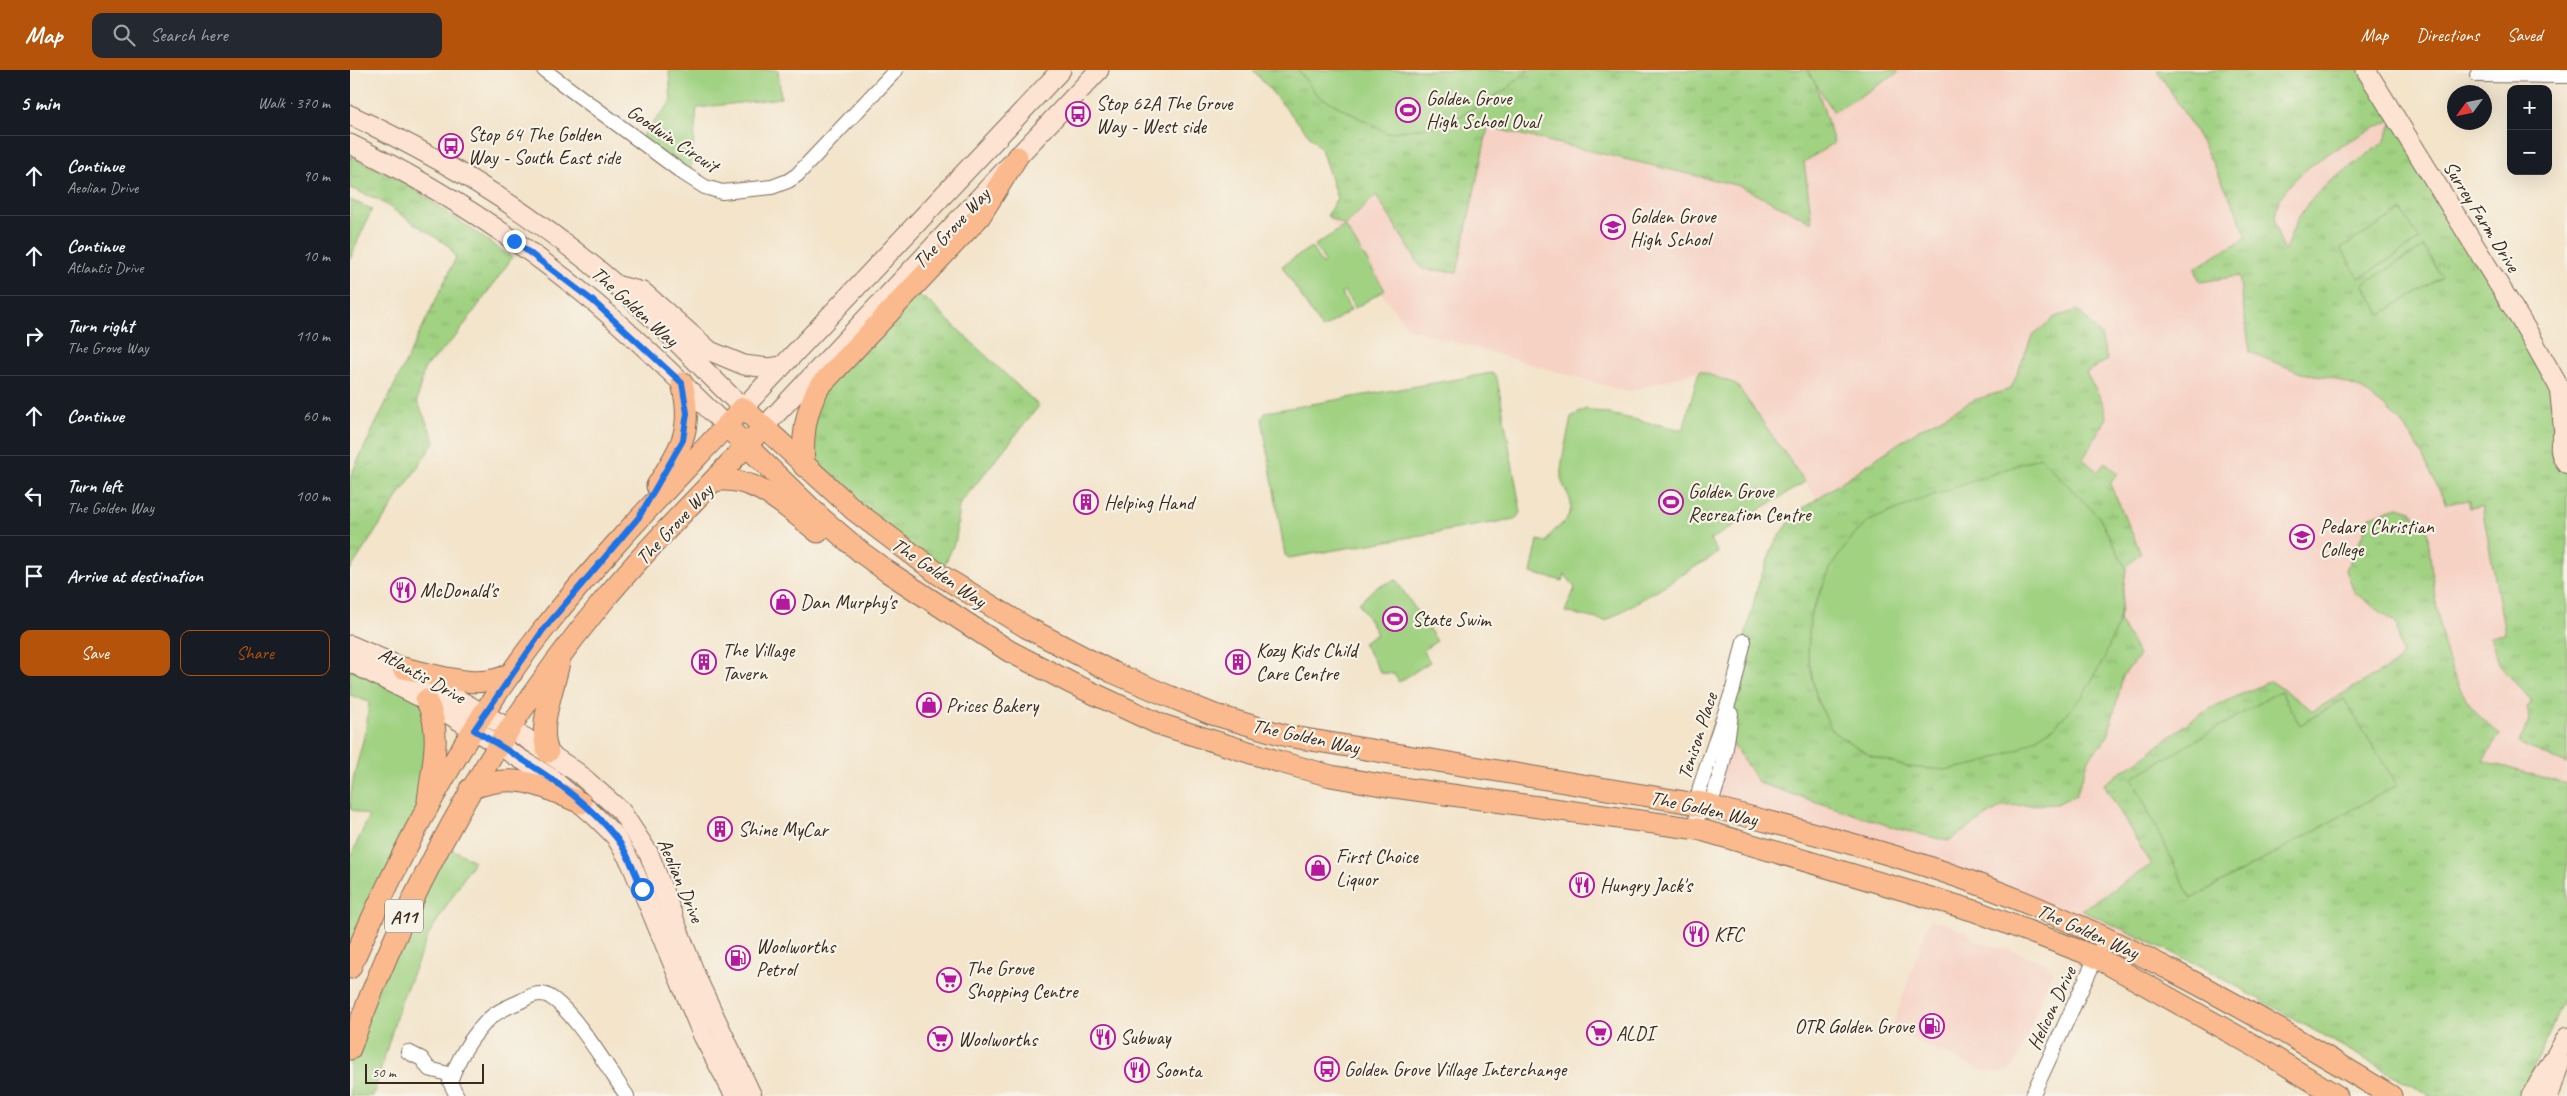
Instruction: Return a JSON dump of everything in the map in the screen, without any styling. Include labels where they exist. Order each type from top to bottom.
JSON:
[{"type":"main road","name":"The Grove Way","points":[[350,968],[389,880],[427,809],[479,722],[552,619],[639,517],[1060,70]]},
{"type":"main road","name":"The Grove Way","points":[[350,1049],[382,966],[413,896],[470,789],[503,736],[560,657],[610,593],[1100,70]]},
{"type":"main road","name":"Surrey Farm Drive","points":[[2366,70],[2563,392],[2566,431],[2560,449],[2567,464]]},
{"type":"main road","name":"The Golden Way","points":[[350,115],[386,132],[470,178],[548,231],[615,284],[804,466],[861,516],[940,575],[1026,627],[1112,672],[1212,714],[1286,736],[1703,805],[1900,858],[1964,879],[2105,936],[2278,1027],[2391,1096]]},
{"type":"main road","name":"The Golden Way","points":[[350,144],[424,183],[514,241],[593,301],[682,383],[839,534],[897,579],[1009,650],[1071,683],[1159,724],[1331,776],[1387,786],[1698,829],[1975,911],[2096,957],[2260,1049],[2337,1096]]},
{"type":"main road","points":[[804,466],[802,444],[804,429],[810,407],[819,387],[980,216],[1017,157]]},
{"type":"main road","points":[[615,284],[643,292],[701,345],[715,354],[754,367],[782,366]]},
{"type":"main road","points":[[639,517],[683,440],[687,413],[682,383]]},
{"type":"main road","points":[[714,481],[732,479],[766,493],[788,507],[838,548],[897,579]]},
{"type":"main road","name":"Atlantis Drive","points":[[350,645],[403,668],[479,722]]},
{"type":"main road","points":[[548,752],[543,735],[544,723],[555,685],[560,657]]},
{"type":"main road","name":"Atlantis Drive","points":[[350,662],[426,700],[479,722]]},
{"type":"main road","points":[[403,668],[452,678],[484,682],[494,681],[512,673]]},
{"type":"main road","points":[[1159,724],[1166,695]]},
{"type":"main road","points":[[426,700],[433,712],[436,732],[427,809]]},
{"type":"main road","name":"Aeolian Drive","points":[[479,722],[503,736],[548,752],[594,786],[621,811],[649,854],[697,979],[752,1096]]},
{"type":"main road","name":"Aeolian Drive","points":[[503,736],[615,836],[631,863],[703,1036],[735,1096]]},
{"type":"main road","points":[[1286,736],[1408,771],[1508,788],[1541,806],[1543,779]]},
{"type":"main road","points":[[470,789],[496,780],[516,780],[542,787],[581,804]]},
{"type":"main road","points":[[2531,1096],[2567,1038]]},
{"type":"main road","points":[[2549,1096],[2567,1038]]},
{"type":"street","name":"Goodwin Circuit","points":[[544,70],[680,171],[705,187],[722,192],[772,187],[797,175],[896,70]]},
{"type":"street","points":[[2477,75],[2567,76]]},
{"type":"street","name":"Tenison Place","points":[[1698,829],[1703,805],[1700,787],[1733,689],[1744,641]]},
{"type":"street","name":"Helicon Drive","points":[[2032,1096],[2105,936]]},
{"type":"street","points":[[457,1096],[450,1082],[452,1075],[456,1065],[485,1022],[500,1011],[535,994],[546,996],[573,1018],[627,1096]]},
{"type":"street","points":[[408,1052],[422,1059],[429,1069],[452,1075]]},
{"type":"shaded area","points":[[1253,70],[2360,70],[2567,425],[2567,785],[2167,950],[1703,804],[1744,641],[1778,536],[1817,499],[1735,384],[1699,371],[1627,392],[1407,328],[1327,216],[1337,198],[1321,149]]},
{"type":"shaded area","points":[[1930,918],[1966,932],[1975,940],[1998,948],[2006,948],[2043,962],[2053,969],[2019,1056],[2011,1069],[2002,1073],[1984,1071],[1891,1030]]},
{"type":"green space","points":[[669,70],[778,70],[781,98],[697,108],[690,178],[639,140],[671,102]]},
{"type":"green space","points":[[1253,70],[1809,70],[1815,81],[1834,143],[1804,162],[1812,222],[1740,186],[1488,127],[1457,272],[1422,269],[1376,195],[1345,226],[1327,216],[1337,198],[1321,149]]},
{"type":"green space","name":"Golden Grove High School Oval","points":[[1298,70],[1529,70],[1505,90],[1447,124],[1387,133],[1317,95]]},
{"type":"green space","points":[[1807,70],[1896,70],[1898,73],[1834,112]]},
{"type":"green space","points":[[2157,70],[2367,70],[2546,364],[2567,463],[2567,764],[2518,743],[2527,727],[2529,718],[2527,708],[2532,701],[2500,666],[2490,636],[2505,634],[2482,506],[2469,508],[2469,500],[2446,504],[2416,443],[2404,426],[2385,407],[2360,388],[2329,377],[2301,373],[2250,352],[2239,276],[2200,282],[2195,268],[2247,237],[2217,172]],"holes":[[[2394,119],[2384,142],[2327,184],[2309,202],[2297,220],[2284,252],[2277,232],[2275,216],[2281,196],[2292,182],[2324,156],[2343,144]]]},
{"type":"green space","points":[[350,156],[406,183],[512,258],[457,335],[424,369],[417,401],[435,441],[350,570],[350,477],[456,258],[449,246],[377,199],[350,188]]},
{"type":"green space","points":[[350,200],[372,209],[350,259]]},
{"type":"green space","points":[[2402,211],[2420,240],[2359,278],[2341,248]]},
{"type":"green space","points":[[1345,226],[1385,290],[1355,308],[1344,291],[1341,293],[1351,310],[1322,329],[1282,266],[1311,247],[1322,264],[1325,262],[1315,245]]},
{"type":"green space","points":[[2424,247],[2442,277],[2381,314],[2363,284]]},
{"type":"green space","points":[[898,284],[927,300],[1039,406],[959,505],[956,539],[940,575],[804,466],[806,417]]},
{"type":"green space","points":[[2078,310],[2101,336],[2107,360],[2086,373],[2101,399],[2107,418],[2083,459],[2098,472],[2105,462],[2118,473],[2110,484],[2141,553],[2126,568],[2119,620],[2139,655],[2123,676],[2108,736],[2089,759],[2076,795],[2056,804],[2003,806],[1948,841],[1899,829],[1759,783],[1728,737],[1744,641],[1759,582],[1774,544],[1796,513],[1918,430],[1974,400],[2011,389],[2032,336],[2055,317]]},
{"type":"green space","name":"Golden Grove Recreation Centre","points":[[1699,371],[1736,384],[1805,482],[1710,540],[1718,553],[1606,621],[1565,612],[1575,588],[1565,574],[1563,581],[1531,573],[1538,540],[1547,542],[1552,533],[1565,521],[1570,512],[1571,502],[1563,485],[1561,469],[1571,417],[1586,409],[1683,430]]},
{"type":"green space","points":[[1492,373],[1497,378],[1521,513],[1515,519],[1289,558],[1285,555],[1262,419],[1266,412]]},
{"type":"green space","points":[[2040,457],[2099,517],[2126,568],[2119,620],[2104,659],[2082,697],[2054,727],[2019,749],[1978,764],[1946,770],[1907,767],[1871,756],[1833,732],[1817,700],[1808,656],[1810,616],[1832,565],[1853,536],[1869,521],[1917,501]]},
{"type":"green space","points":[[2398,507],[2412,511],[2419,525],[2426,522],[2438,619],[2451,667],[2460,688],[2472,707],[2500,734],[2483,761],[2567,784],[2567,989],[2545,1044],[2519,1096],[2430,1096],[2199,965],[2081,910],[2151,865],[2104,784],[2145,756],[2190,721],[2213,707],[2271,681],[2313,711],[2396,663],[2402,654],[2396,623],[2354,592],[2346,570],[2371,516]]},
{"type":"green space","name":"State Swim","points":[[1396,580],[1437,641],[1423,650],[1430,662],[1399,682],[1394,674],[1381,673],[1363,643],[1377,634],[1359,603],[1375,588]]},
{"type":"green space","points":[[350,654],[429,695],[427,809],[350,968],[350,858],[369,816],[350,809],[351,795],[366,729],[369,702],[350,695]]},
{"type":"green space","points":[[2280,691],[2300,725],[2344,699],[2397,785],[2191,899],[2132,778]]},
{"type":"green space","points":[[441,843],[474,861],[428,936],[400,1004],[373,1096],[350,1096],[350,1051]]},
{"type":"place","name":"Golden Grove High School Oval","points":[[1408,110]]},
{"type":"place","name":"Stop 62A The Grove Way - West side","points":[[1078,114]]},
{"type":"place","name":"Stop 64 The Golden Way - South East side","points":[[451,146]]},
{"type":"place","name":"Golden Grove High School","points":[[1613,227]]},
{"type":"place","name":"Helping Hand","points":[[1086,502]]},
{"type":"place","name":"Golden Grove Recreation Centre","points":[[1671,502]]},
{"type":"place","name":"Pedare Christian College","points":[[2302,537]]},
{"type":"place","name":"McDonald's","points":[[403,590]]},
{"type":"place","name":"Dan Murphy's","points":[[783,602]]},
{"type":"place","name":"State Swim","points":[[1395,619]]},
{"type":"place","name":"The Village Tavern","points":[[704,662]]},
{"type":"place","name":"Kozy Kids Child Care Centre","points":[[1238,662]]},
{"type":"place","name":"Prices Bakery","points":[[929,705]]},
{"type":"place","name":"Shine MyCar","points":[[720,829]]},
{"type":"place","name":"First Choice Liquor","points":[[1318,868]]},
{"type":"place","name":"Hungry Jack's","points":[[1582,885]]},
{"type":"place","name":"KFC","points":[[1696,934]]},
{"type":"place","name":"Woolworths Petrol","points":[[738,958]]},
{"type":"place","name":"The Grove Shopping Centre","points":[[949,980]]},
{"type":"place","name":"OTR Golden Grove","points":[[1932,1026]]},
{"type":"place","name":"ALDI","points":[[1599,1033]]},
{"type":"place","name":"Subway","points":[[1103,1037]]},
{"type":"place","name":"Woolworths","points":[[940,1039]]},
{"type":"place","name":"Golden Grove Village Interchange","points":[[1327,1069]]},
{"type":"place","name":"Soonta","points":[[1137,1070]]},
{"type":"route","points":[[514,241],[593,301],[682,383],[685,395],[687,421],[683,440],[639,517],[543,630],[474,730],[550,778],[596,816],[615,836],[631,863],[642,889]]}]
